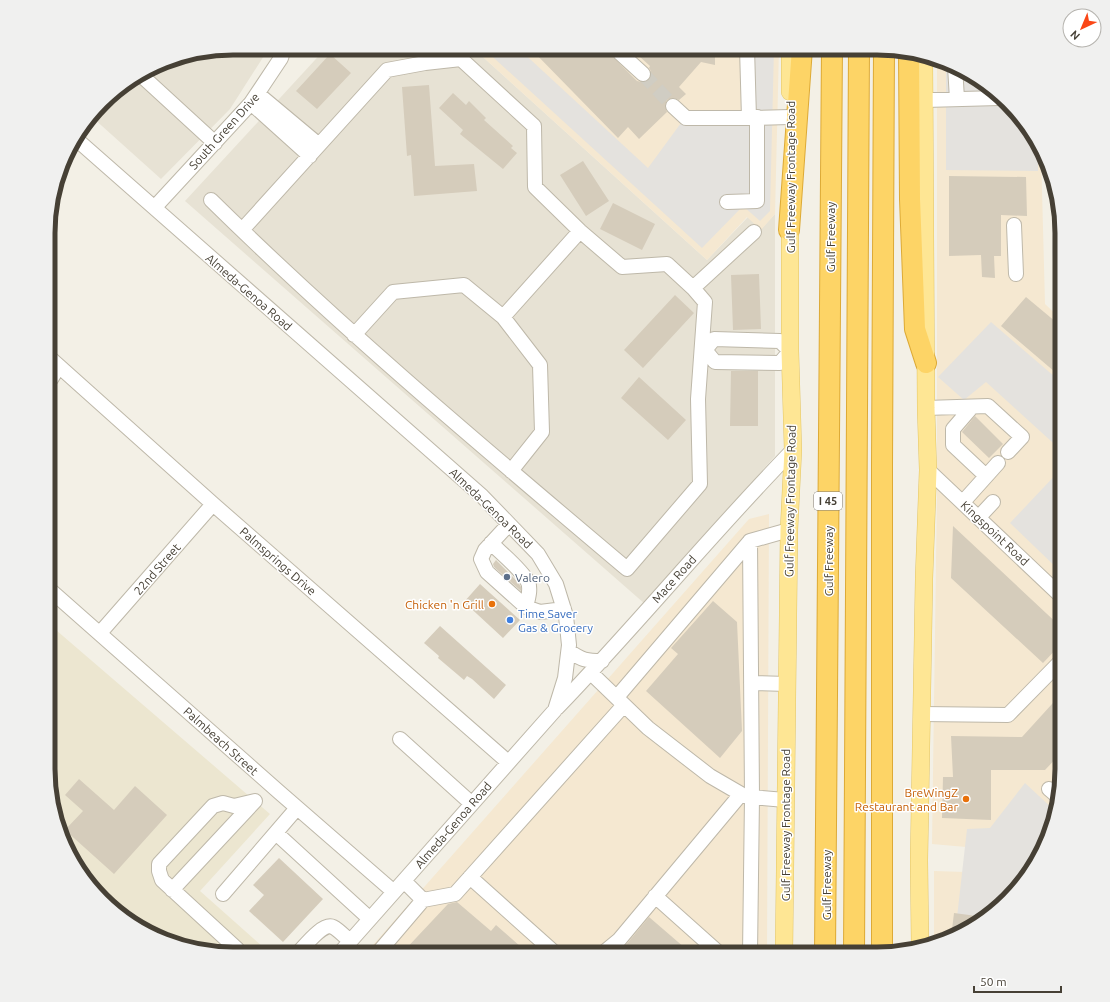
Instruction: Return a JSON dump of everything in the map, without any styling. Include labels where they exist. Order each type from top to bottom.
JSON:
[{"type":"highway","points":[[789,230],[802,55]]},
{"type":"highway","name":"Gulf Freeway","points":[[825,947],[832,55]]},
{"type":"highway","name":"I 45","points":[[854,947],[859,55]]},
{"type":"highway","points":[[882,947],[884,55]]},
{"type":"highway","points":[[909,58],[910,199],[915,329],[926,363]]},
{"type":"main road","name":"Gulf Freeway Frontage Road","points":[[784,947],[789,530],[793,450],[789,230],[790,55]]},
{"type":"main road","points":[[920,942],[919,860],[924,578],[928,470],[926,408],[924,61]]},
{"type":"street","name":"South Green Drive","points":[[155,207],[254,99],[282,55]]},
{"type":"street","points":[[623,55],[643,74]]},
{"type":"street","points":[[727,202],[757,201],[753,118],[748,55]]},
{"type":"street","points":[[211,200],[242,230],[354,335],[511,471],[627,568],[700,484],[698,399],[703,350],[705,302],[693,288],[667,264],[622,267],[580,231],[535,187],[534,126],[461,59],[425,63],[386,70],[242,230]]},
{"type":"street","points":[[957,99],[958,74]]},
{"type":"street","points":[[145,79],[214,144]]},
{"type":"street","points":[[925,100],[993,98]]},
{"type":"street","points":[[254,99],[319,145]]},
{"type":"street","points":[[254,99],[310,156]]},
{"type":"street","points":[[673,106],[686,118],[790,117]]},
{"type":"street","name":"Almeda-Genoa Road","points":[[80,142],[235,280],[476,491],[538,554],[556,584],[566,616],[569,645],[565,678],[555,710],[347,947]]},
{"type":"street","points":[[1014,225],[1016,274]]},
{"type":"street","points":[[503,316],[580,231]]},
{"type":"street","points":[[693,288],[754,232]]},
{"type":"street","points":[[354,335],[393,292],[464,285],[503,316],[540,366],[542,432],[511,471]]},
{"type":"street","points":[[714,339],[780,341],[790,351],[780,363],[747,363],[715,362],[703,350],[714,339]]},
{"type":"street","name":"Palmsprings Drive","points":[[55,362],[213,504],[508,762]]},
{"type":"street","points":[[926,408],[988,406],[1022,437],[1008,452]]},
{"type":"street","points":[[972,407],[953,429],[953,445],[986,476]]},
{"type":"street","name":"Mace Road","points":[[555,710],[602,661],[752,492],[793,450]]},
{"type":"street","points":[[963,502],[998,464]]},
{"type":"street","name":"Kingspoint Road","points":[[928,470],[1055,589]]},
{"type":"street","points":[[979,518],[993,502]]},
{"type":"street","name":"22nd Street","points":[[100,633],[213,504]]},
{"type":"street","points":[[509,524],[485,550],[481,559],[487,572],[526,606],[540,612],[564,610]]},
{"type":"street","points":[[382,947],[423,900],[455,894],[470,878],[621,701],[750,541],[789,530]]},
{"type":"street","points":[[750,541],[751,683],[746,796],[750,947]]},
{"type":"street","points":[[491,544],[521,573],[528,582],[529,591],[526,606]]},
{"type":"street","name":"Palmbeach Street","points":[[55,593],[394,892]]},
{"type":"street","points":[[568,651],[588,661],[602,661]]},
{"type":"street","points":[[922,714],[1008,715],[1055,667]]},
{"type":"street","points":[[591,673],[648,728],[710,776],[746,796],[785,800]]},
{"type":"street","points":[[751,683],[787,684]]},
{"type":"street","points":[[400,739],[472,804]]},
{"type":"street","points":[[172,890],[271,785]]},
{"type":"street","points":[[610,947],[619,940],[655,896],[746,796]]},
{"type":"street","points":[[234,947],[162,880],[159,872],[159,864],[213,806],[223,803],[234,806],[255,801]]},
{"type":"street","points":[[223,894],[297,808]]},
{"type":"street","points":[[276,833],[370,919]]},
{"type":"street","points":[[470,878],[548,947]]},
{"type":"street","points":[[404,881],[423,900]]},
{"type":"street","points":[[655,896],[712,947]]},
{"type":"street","points":[[304,947],[317,933],[329,926],[333,927],[343,947]]},
{"type":"shaded area","points":[[222,55],[265,55],[230,109],[161,179],[96,120],[99,116],[116,99],[134,85],[154,73],[176,64],[199,58]]},
{"type":"shaded area","points":[[320,55],[481,55],[707,260],[748,217],[761,229],[775,214],[775,456],[645,604],[185,201]]},
{"type":"shaded area","points":[[481,55],[779,55],[775,214],[761,230],[747,217],[707,260]]},
{"type":"shaded area","points":[[491,55],[526,55],[648,168],[689,112],[745,122],[749,55],[774,55],[770,211],[760,221],[743,206],[702,248]]},
{"type":"shaded area","points":[[937,65],[956,73],[976,85],[1003,107],[1025,134],[1037,154],[1041,166],[1045,304],[1055,313],[1055,780],[1052,803],[1046,826],[1036,850],[989,849],[932,844],[937,493]]},
{"type":"shaded area","points":[[946,69],[956,73],[976,85],[1003,107],[1025,134],[1037,154],[1038,171],[946,170]]},
{"type":"shaded area","points":[[1053,206],[1055,222],[1055,282],[1052,252]]},
{"type":"shaded area","points":[[991,322],[1055,377],[1055,445],[986,382],[964,400],[938,377]]},
{"type":"shaded area","points":[[1055,475],[1055,566],[1010,523]]},
{"type":"shaded area","points":[[769,514],[767,947],[371,947],[749,519]]},
{"type":"shaded area","points":[[55,629],[270,814],[200,891],[263,947],[222,947],[199,944],[176,938],[154,929],[134,917],[107,895],[85,868],[73,848],[61,815],[55,780]]},
{"type":"shaded area","points":[[1025,783],[1051,807],[1046,826],[1037,848],[1025,868],[1011,886],[994,903],[976,917],[956,929],[967,829],[990,828]]},
{"type":"shaded area","points":[[934,871],[996,873],[998,899],[976,917],[956,929],[934,938]]},
{"type":"building","points":[[329,55],[331,55],[351,73],[317,109],[296,91]]},
{"type":"building","points":[[537,55],[611,55],[637,81],[642,82],[649,80],[651,71],[649,68],[650,66],[639,56],[640,55],[715,55],[715,65],[701,62],[679,87],[686,94],[679,100],[674,98],[667,100],[665,105],[667,112],[639,139],[628,127],[618,138]]},
{"type":"building","points":[[429,85],[435,166],[474,164],[477,191],[414,196],[411,155],[407,156],[402,87]]},
{"type":"building","points":[[453,93],[466,105],[469,101],[486,118],[484,120],[513,146],[511,148],[517,153],[503,169],[460,134],[463,130],[439,108]]},
{"type":"building","points":[[583,161],[609,201],[586,216],[560,175]]},
{"type":"building","points":[[949,176],[1026,177],[1027,216],[1001,215],[1001,256],[994,256],[995,278],[982,277],[981,255],[949,256]]},
{"type":"building","points":[[613,203],[655,224],[642,250],[600,229]]},
{"type":"building","points":[[759,274],[761,329],[733,330],[731,275]]},
{"type":"building","points":[[675,295],[694,313],[643,368],[624,350]]},
{"type":"building","points":[[1026,297],[1055,321],[1055,372],[1001,326]]},
{"type":"building","points":[[731,371],[758,371],[758,426],[730,426]]},
{"type":"building","points":[[639,377],[686,420],[668,440],[621,398]]},
{"type":"building","points":[[975,416],[1003,444],[989,458],[962,432]]},
{"type":"building","points":[[953,526],[1055,621],[1055,650],[1043,663],[951,578]]},
{"type":"building","points":[[496,560],[518,582],[521,587],[521,591],[494,567],[493,564]]},
{"type":"building","points":[[480,584],[520,620],[503,638],[464,602]]},
{"type":"building","points":[[713,601],[737,622],[742,731],[720,758],[646,691],[678,654],[671,648]]},
{"type":"building","points":[[440,626],[506,685],[494,699],[472,679],[467,676],[464,680],[438,658],[439,656],[424,643]]},
{"type":"building","points":[[1055,701],[1055,759],[1045,770],[991,770],[991,820],[942,818],[943,777],[953,777],[951,736],[1022,737]]},
{"type":"building","points":[[79,779],[114,810],[135,786],[167,815],[114,874],[66,831],[66,829],[83,811],[65,795]]},
{"type":"building","points":[[279,858],[323,899],[283,942],[249,911],[264,895],[253,885]]},
{"type":"building","points":[[457,902],[491,931],[496,925],[521,947],[408,947],[448,904]]},
{"type":"building","points":[[954,913],[977,916],[956,929],[952,930]]},
{"type":"building","points":[[649,917],[684,947],[624,947]]},
{"type":"tunnel","points":[[643,74],[673,106]]},
{"type":"place","name":"Valero","points":[[507,577]]},
{"type":"place","name":"Chicken 'n Grill","points":[[492,604]]},
{"type":"place","name":"Time Saver Gas & Grocery","points":[[510,620]]},
{"type":"place","name":"BreWingZ Restaurant and Bar","points":[[966,799]]}]
